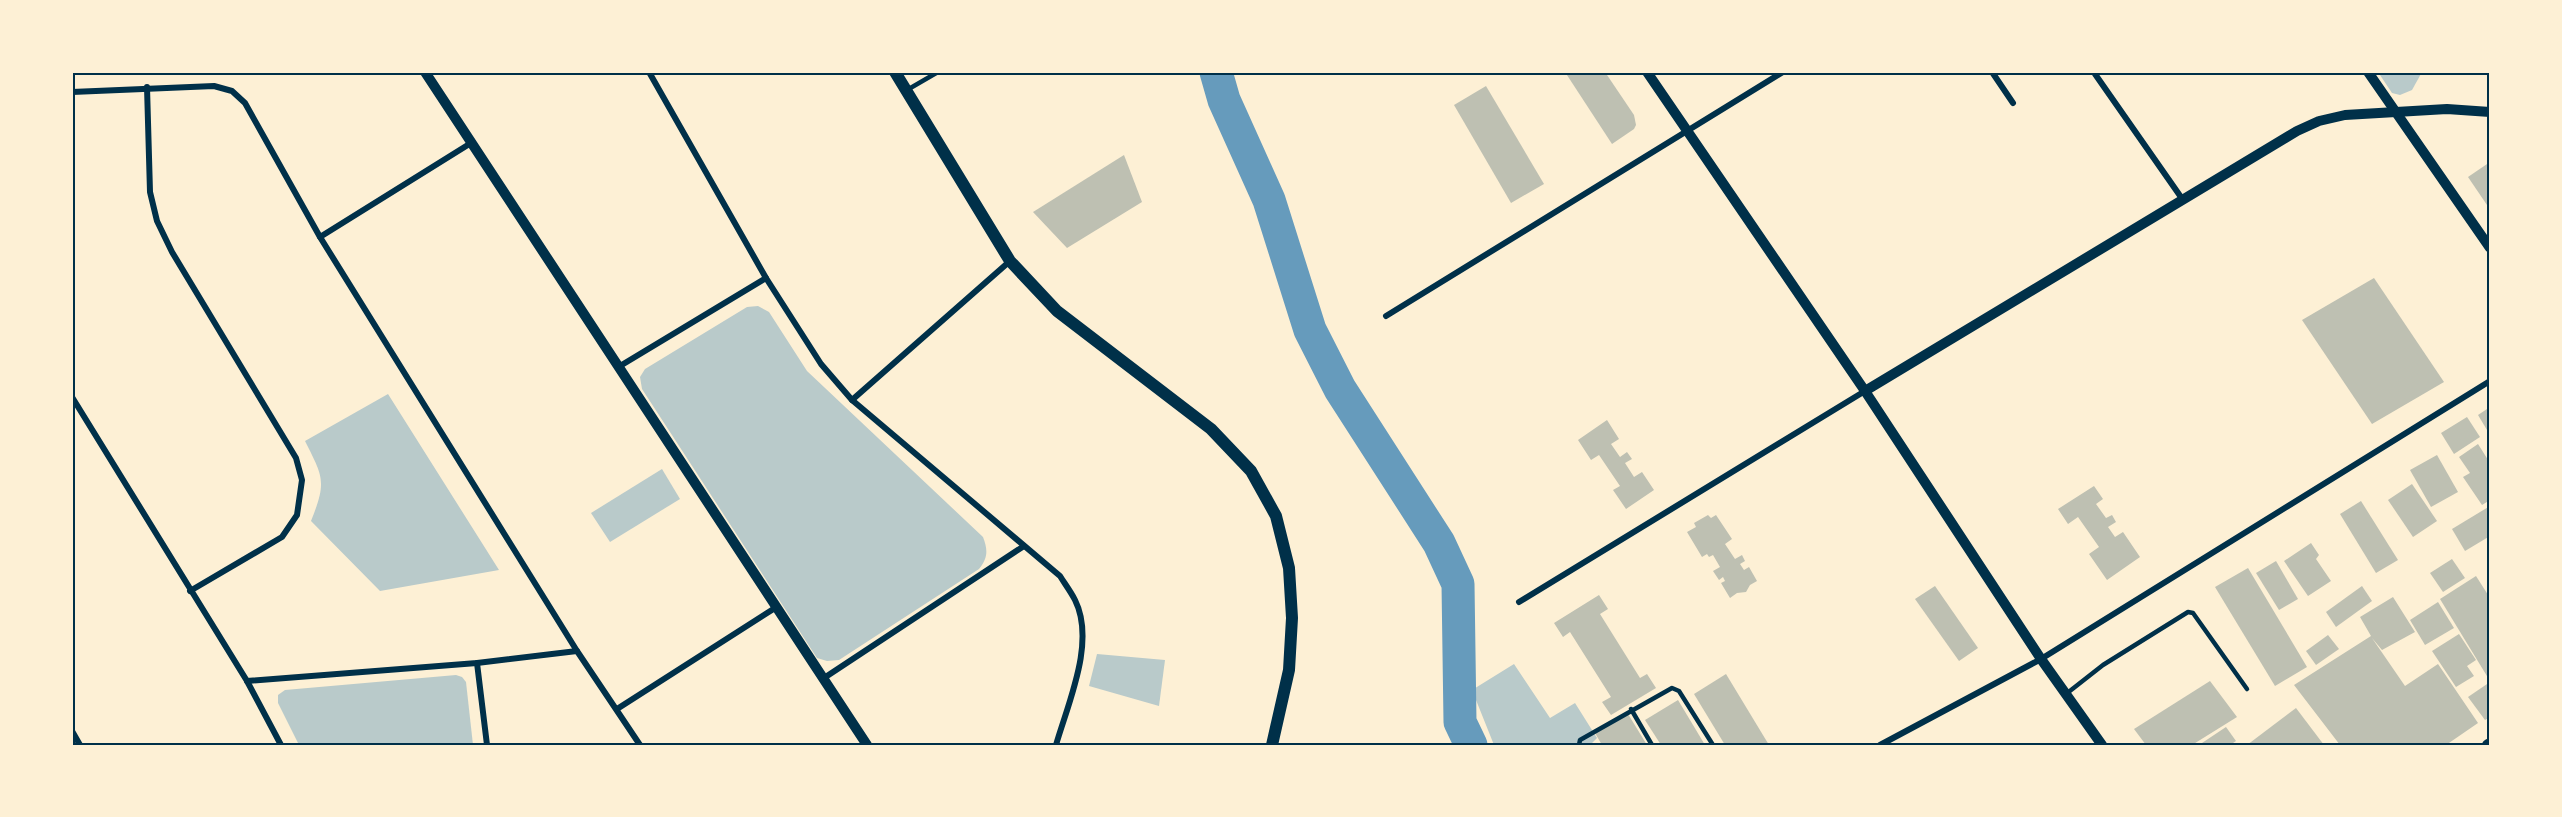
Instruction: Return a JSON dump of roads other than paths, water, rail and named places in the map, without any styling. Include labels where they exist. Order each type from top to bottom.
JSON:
[{"type":"main road","points":[[895,72],[1010,261],[1057,311],[1211,429],[1251,471],[1276,516],[1288,568],[1292,618],[1288,670],[1272,745]]},
{"type":"street","points":[[425,72],[867,745]]},
{"type":"street","points":[[649,72],[766,278],[821,364],[852,400],[1060,576],[1076,601],[1083,627],[1082,654],[1056,745]]},
{"type":"street","points":[[1647,72],[1865,391],[2041,659],[2102,745]]},
{"type":"street","points":[[1386,316],[1783,72]]},
{"type":"street","points":[[1992,72],[2013,103]]},
{"type":"street","points":[[2368,72],[2490,248]]},
{"type":"street","points":[[2095,74],[2182,200]]},
{"type":"street","points":[[72,92],[147,87],[214,86],[232,91],[245,103],[321,237],[578,651],[640,745]]},
{"type":"street","points":[[147,87],[150,192],[157,221],[172,252],[296,458],[302,480],[297,515],[282,537],[190,591]]},
{"type":"street","points":[[1519,602],[2297,131],[2319,121],[2346,115],[2447,109],[2490,112]]},
{"type":"street","points":[[321,237],[471,143]]},
{"type":"street","points":[[852,400],[1010,261]]},
{"type":"street","points":[[620,366],[766,278]]},
{"type":"street","points":[[1880,745],[2041,659],[2490,381]]},
{"type":"street","points":[[73,401],[247,681],[280,745]]},
{"type":"street","points":[[824,678],[1024,546]]},
{"type":"street","points":[[617,710],[775,608]]},
{"type":"street","points":[[247,681],[477,663],[578,651]]},
{"type":"street","points":[[477,663],[487,745]]},
{"type":"street","points":[[72,731],[80,745]]},
{"type":"lane","points":[[906,91],[938,72]]},
{"type":"lane","points":[[2066,694],[2103,665],[2188,612],[2193,614],[2247,689]]},
{"type":"lane","points":[[1579,745],[1580,740],[1631,709],[1672,688],[1676,688],[1713,745]]},
{"type":"lane","points":[[1631,709],[1652,745]]},
{"type":"waterway","points":[[1216,72],[1224,100],[1269,200],[1310,330],[1340,389],[1439,543],[1458,584],[1460,722],[1471,745]]}]
